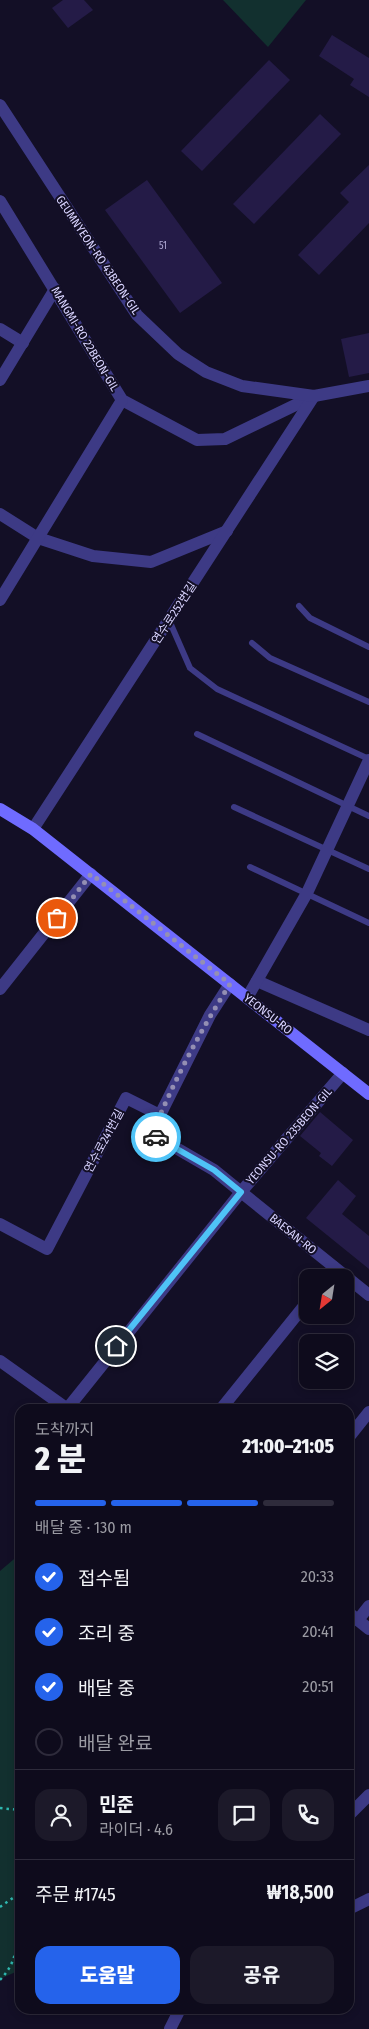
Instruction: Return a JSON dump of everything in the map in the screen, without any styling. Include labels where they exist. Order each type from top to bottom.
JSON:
[{"type":"main road","name":"YEONSU-RO","points":[[0,809],[33,829],[369,1094]]},
{"type":"street","name":"GEUMNYEON-RO 43BEON-GIL","points":[[0,105],[132,309],[167,345],[206,372],[242,386],[314,396],[369,386]]},
{"type":"street","name":"MANGMI-RO 22BEON-GIL","points":[[0,200],[122,400],[197,440],[225,439],[314,396]]},
{"type":"street","points":[[0,380],[55,289]]},
{"type":"street","points":[[0,329],[23,343]]},
{"type":"street","name":"연수로252번길","points":[[33,829],[314,396]]},
{"type":"street","points":[[0,600],[122,400]]},
{"type":"street","points":[[0,514],[38,538],[93,556],[151,562],[226,531]]},
{"type":"street","points":[[247,998],[307,893],[369,760]]},
{"type":"street","points":[[0,989],[91,874]]},
{"type":"street","points":[[257,981],[369,1030]]},
{"type":"street","points":[[160,1116],[210,1015],[230,984]]},
{"type":"street","name":"YEONSU-RO 235BEON-GIL","points":[[70,1404],[241,1192],[343,1073]]},
{"type":"street","name":"연수로241번길","points":[[0,1224],[47,1249],[126,1098],[160,1116]]},
{"type":"street","name":"BAESAN-RO","points":[[160,1116],[152,1134],[214,1170],[369,1294]]},
{"type":"street","points":[[225,1404],[299,1312]]},
{"type":"street","points":[[0,1361],[61,1404]]},
{"type":"street","points":[[354,1431],[369,1412]]},
{"type":"street","points":[[369,1606],[354,1617],[369,1629]]},
{"type":"street","points":[[354,1810],[369,1795]]},
{"type":"street","points":[[354,1906],[369,1899]]},
{"type":"street","points":[[170,2029],[178,2014]]},
{"type":"lane","points":[[299,606],[310,618],[369,647]]},
{"type":"lane","points":[[169,620],[190,668],[217,689],[369,760]]},
{"type":"lane","points":[[252,644],[270,658],[369,702]]},
{"type":"lane","points":[[197,734],[369,816]]},
{"type":"lane","points":[[234,807],[369,869]]},
{"type":"lane","points":[[250,867],[369,923]]},
{"type":"path","points":[[0,1808],[15,1810]]},
{"type":"path","points":[[0,1907],[15,1896]]},
{"type":"path","points":[[0,1980],[10,1967],[15,1956]]},
{"type":"green space","points":[[223,0],[306,0],[268,47]]},
{"type":"green space","points":[[15,1558],[15,1972],[0,1979],[0,1571]]},
{"type":"building","points":[[63,0],[84,0],[93,10],[68,28],[52,8]]},
{"type":"building","points":[[332,35],[369,58],[369,97],[350,85],[354,79],[319,56]]},
{"type":"building","points":[[269,60],[290,80],[202,171],[181,151]]},
{"type":"building","points":[[320,114],[341,134],[254,224],[233,204]]},
{"type":"building","points":[[369,165],[369,223],[319,275],[298,255],[349,202],[340,193]]},
{"type":"building","points":[[147,180],[222,283],[180,313],[105,210]]},
{"type":"building","points":[[369,333],[369,373],[349,377],[341,339]]},
{"type":"building","points":[[320,1112],[353,1140],[332,1166],[319,1156],[321,1153],[300,1136]]},
{"type":"building","points":[[338,1180],[356,1196],[342,1214],[369,1236],[369,1269],[306,1218]]},
{"type":"way so far","points":[[57,918],[91,874],[230,984],[210,1015],[160,1116],[152,1134],[156,1137]]},
{"type":"route","points":[[116,1346],[241,1192],[214,1170],[156,1137]]}]
